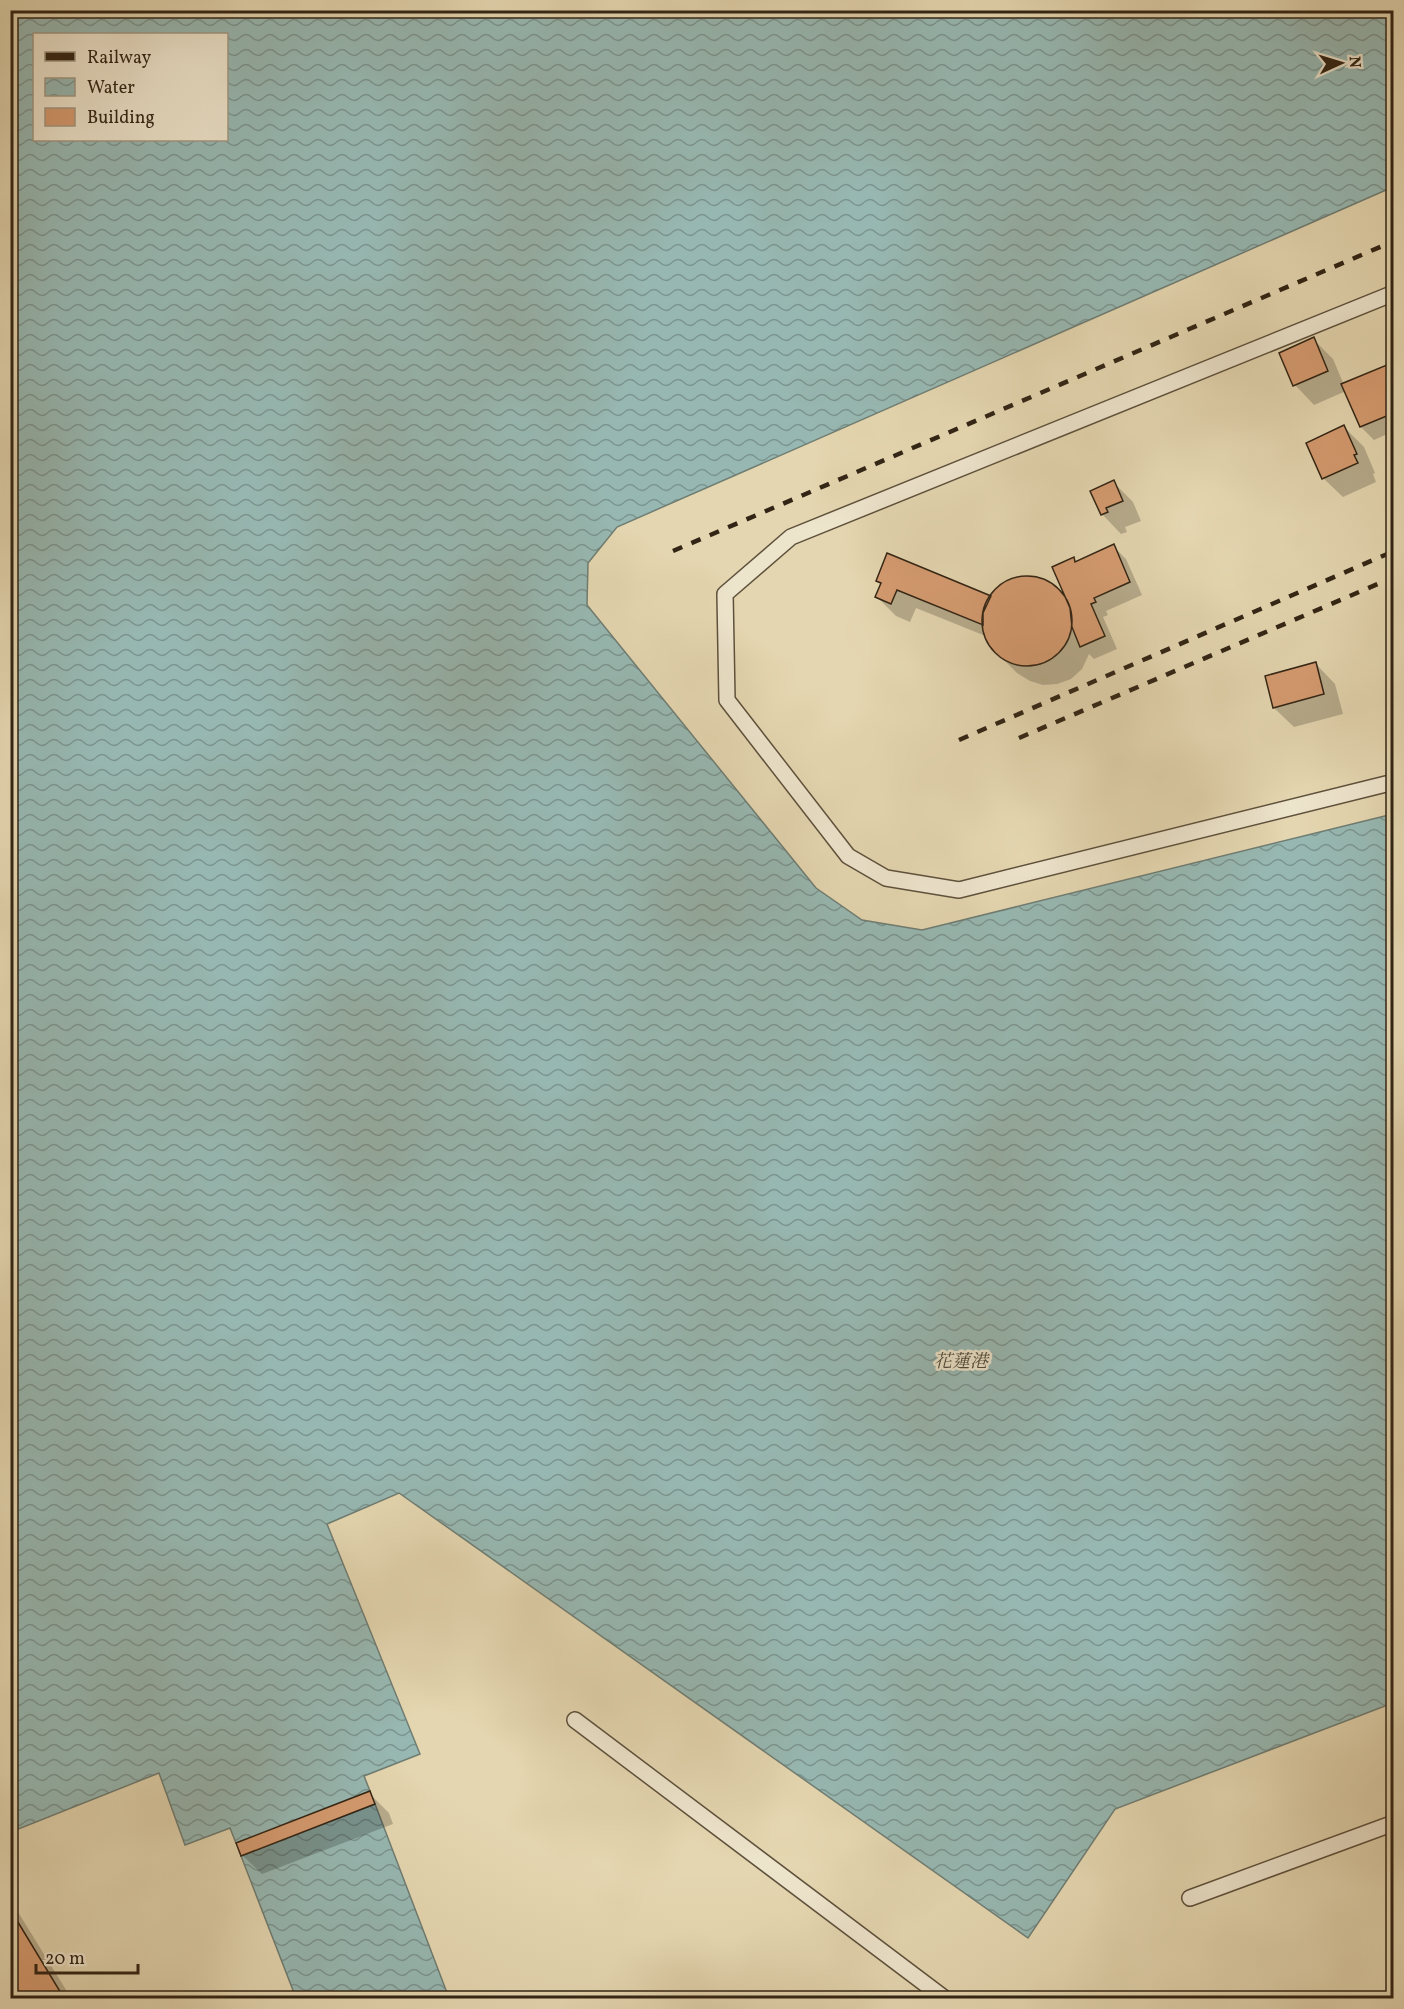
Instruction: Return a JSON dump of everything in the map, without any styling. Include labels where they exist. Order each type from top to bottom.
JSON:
[{"type":"lane","points":[[1394,293],[791,537],[725,594],[726,700],[848,856],[886,879],[959,890],[1394,782]]},
{"type":"lane","points":[[575,1720],[944,1998]]},
{"type":"lane","points":[[1190,1898],[1394,1823]]},
{"type":"water","name":"花蓮港","points":[[11,11],[1393,11],[1393,187],[617,527],[588,563],[587,605],[816,888],[862,920],[922,930],[1393,814],[1393,1703],[1115,1809],[1028,1938],[399,1493],[327,1524],[420,1754],[364,1776],[370,1791],[236,1843],[230,1828],[185,1845],[159,1773],[11,1832]]},
{"type":"water","points":[[375,1804],[449,1998],[296,1998],[241,1856]]},
{"type":"building","points":[[1314,337],[1328,371],[1293,386],[1279,353]]},
{"type":"building","points":[[1394,362],[1394,413],[1360,427],[1341,384]]},
{"type":"building","points":[[1344,425],[1357,454],[1354,455],[1358,463],[1322,479],[1306,443]]},
{"type":"building","points":[[1114,480],[1123,501],[1106,508],[1108,512],[1101,515],[1090,491]]},
{"type":"building","points":[[1114,544],[1130,582],[1094,598],[1096,602],[1091,604],[1105,636],[1080,647],[1072,627],[1070,608],[1052,567],[1074,557],[1075,562]]},
{"type":"building","points":[[887,553],[991,596],[983,613],[983,625],[897,590],[891,604],[875,597],[881,583],[876,581]]},
{"type":"building","points":[[1027,576],[1044,580],[1059,589],[1068,604],[1072,621],[1068,638],[1059,653],[1044,662],[1027,666],[1010,662],[995,653],[986,638],[982,621],[986,604],[995,589],[1010,580]]},
{"type":"building","points":[[1316,662],[1324,694],[1273,708],[1265,676]]},
{"type":"building","points":[[370,1791],[375,1804],[241,1856],[236,1843]]},
{"type":"building","points":[[10,1909],[64,1998],[10,1998]]},
{"type":"railway","points":[[673,551],[1394,241]]},
{"type":"railway","points":[[959,740],[1394,551]]},
{"type":"railway","points":[[1019,738],[1394,577]]}]
